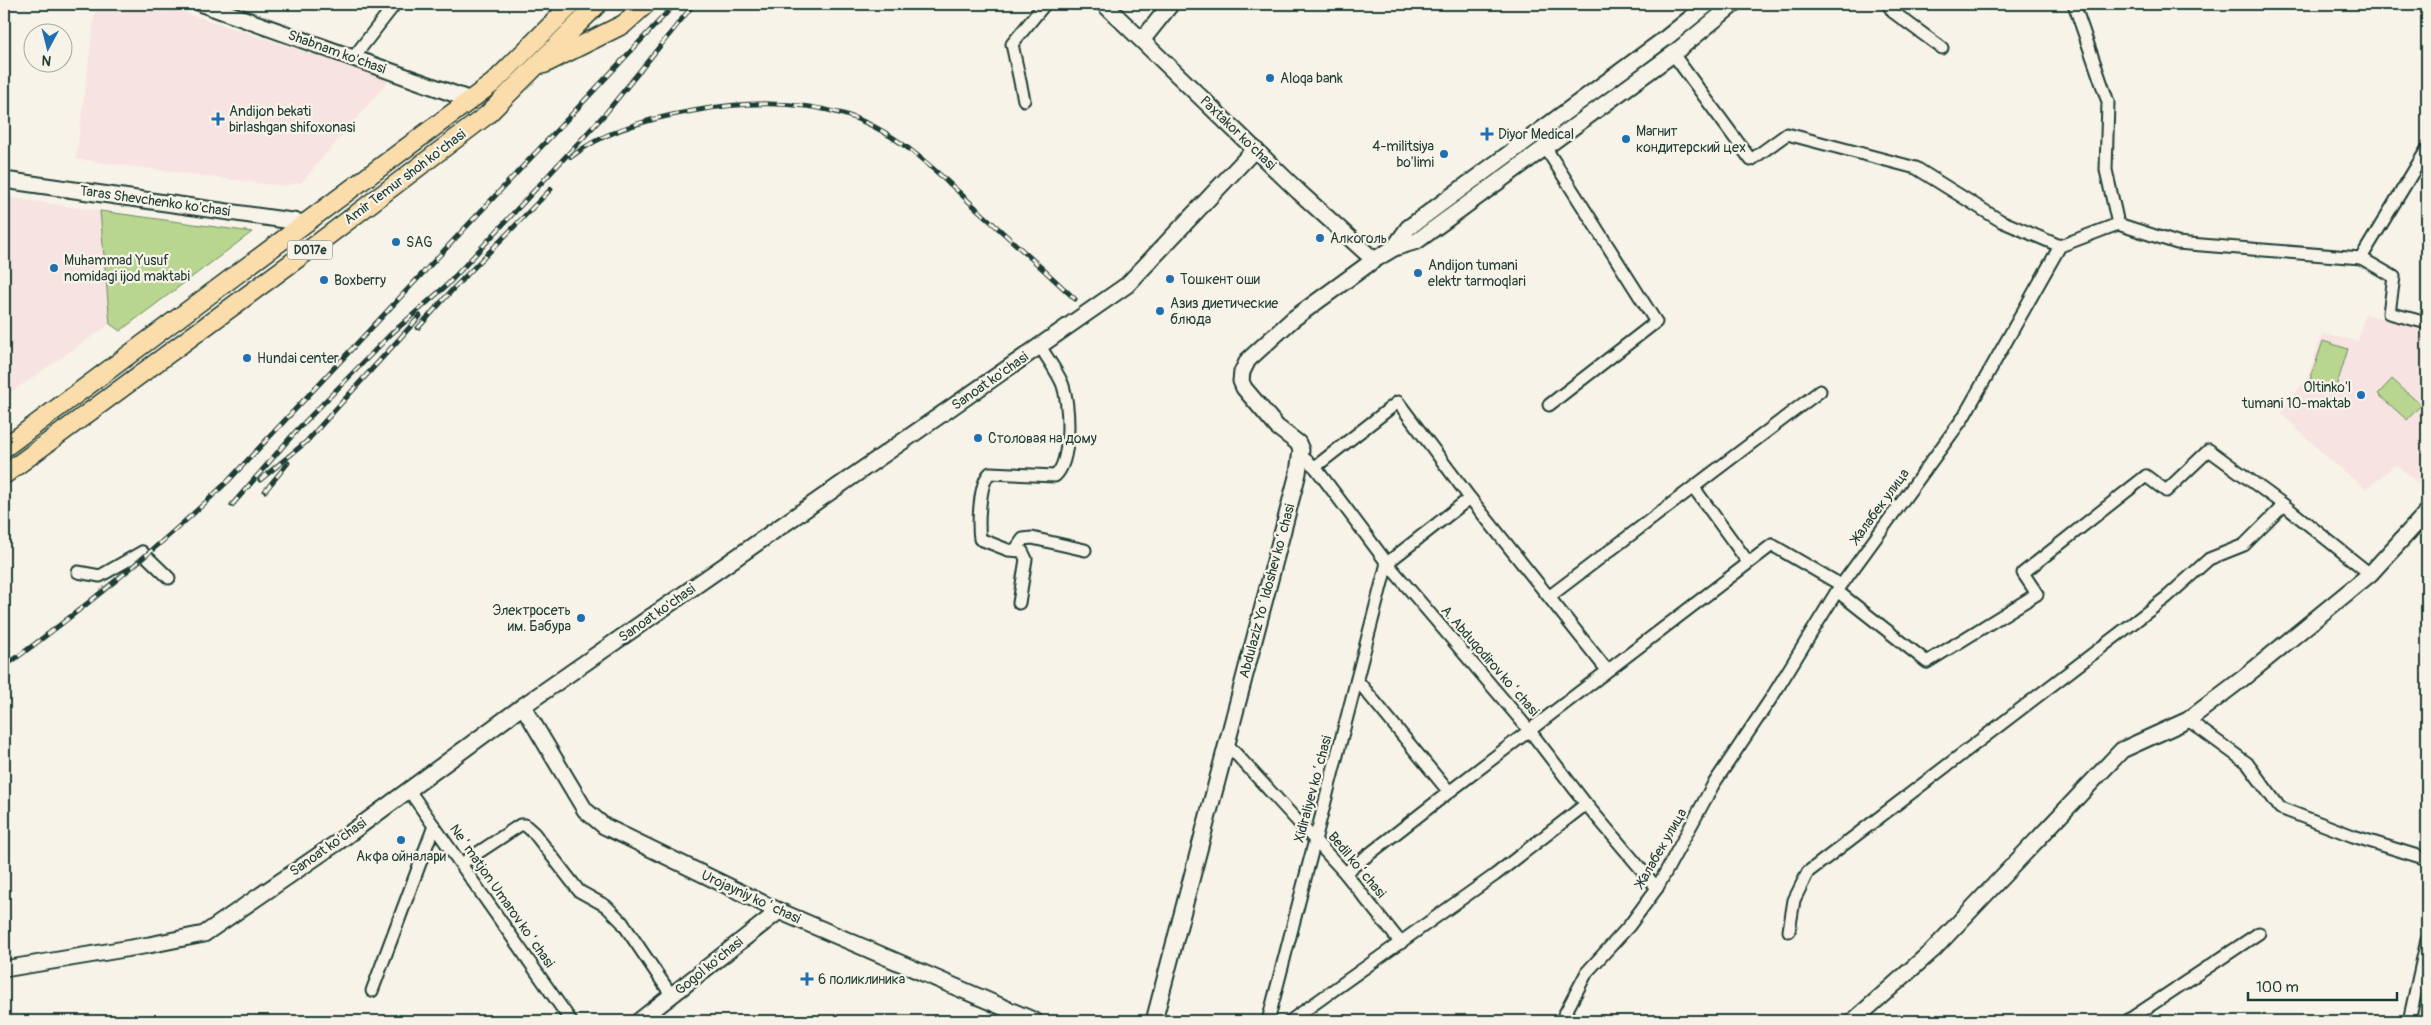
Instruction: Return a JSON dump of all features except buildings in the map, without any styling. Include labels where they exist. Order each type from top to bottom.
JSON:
[{"type":"main road","name":"Shabnam ko'chasi","points":[[202,4],[471,100]]},
{"type":"main road","name":"Amir Temur shoh ko'chasi","points":[[4,448],[493,83],[572,4]]},
{"type":"main road","name":"Amir Temur shoh ko'chasi","points":[[4,474],[318,244],[480,121],[598,4]]},
{"type":"main road","points":[[534,68],[624,24],[646,4]]},
{"type":"main road","name":"Paxtakor ko'chasi","points":[[1104,4],[1374,260]]},
{"type":"main road","points":[[1142,39],[1171,4]]},
{"type":"main road","points":[[1394,248],[1408,228],[1666,38],[1708,4]]},
{"type":"main road","points":[[1300,455],[1298,443],[1277,427],[1244,388],[1241,381],[1245,365],[1293,319],[1374,260],[1394,248],[1418,241],[1673,54],[1734,4]]},
{"type":"main road","points":[[1559,117],[1568,130]]},
{"type":"main road","name":"Sanoat ko'chasi","points":[[4,969],[204,934],[338,842],[523,706],[1127,285],[1255,149]]},
{"type":"main road","name":"Taras Shevchenko ko'chasi","points":[[4,180],[306,223]]},
{"type":"main road","name":"Abdulaziz Yoʻldoshev koʻchasi","points":[[1154,1021],[1298,473],[1300,455]]},
{"type":"main road","points":[[1853,1021],[1933,950],[2122,750],[2188,720],[2242,679],[2370,574],[2427,512]]},
{"type":"main road","name":"Urоjayniy koʻchasi","points":[[523,706],[585,810],[604,826],[779,910],[1035,1021]]},
{"type":"main road","name":"Gogol ko'chasi","points":[[639,1021],[779,910]]},
{"type":"street","points":[[1024,100],[1012,44],[1045,4]]},
{"type":"street","points":[[1888,4],[1893,12],[1942,48]]},
{"type":"street","points":[[2074,4],[2108,102],[2106,170],[2118,224]]},
{"type":"street","points":[[353,58],[390,5]]},
{"type":"street","points":[[1673,54],[1751,160],[1787,134],[1916,168],[2001,221],[2060,246],[2118,224],[2176,243],[2361,258],[2394,277],[2389,313],[2427,323]]},
{"type":"street","points":[[1545,147],[1656,322],[1548,405]]},
{"type":"street","points":[[2361,258],[2427,149]]},
{"type":"street","name":"Жалабек улица","points":[[1561,1021],[1588,972],[1629,926],[1658,888],[1713,785],[1772,697],[1839,588],[1963,418],[2060,246]]},
{"type":"street","points":[[1019,603],[1026,559],[1022,551],[1016,549],[1008,550],[980,539],[983,482],[990,473],[997,472],[1055,476],[1059,472],[1067,442],[1067,406],[1062,384],[1040,346]]},
{"type":"street","points":[[1550,596],[1820,391]]},
{"type":"street","points":[[1315,467],[1398,402],[1470,498],[1550,596],[1607,670]]},
{"type":"street","points":[[1345,873],[1772,544],[1839,588],[1927,662],[2037,594],[2023,574],[2146,476],[2166,491],[2208,450],[2284,505],[2370,574]]},
{"type":"street","name":"A. Abduqodirov koʻchasi","points":[[1300,455],[1315,467],[1387,563],[1530,731],[1586,804],[1658,888]]},
{"type":"street","points":[[1694,488],[1748,562]]},
{"type":"street","points":[[1387,563],[1470,498]]},
{"type":"street","points":[[1789,931],[1794,900],[1808,872],[2167,597],[2209,559],[2244,545],[2284,505]]},
{"type":"street","points":[[1016,549],[1024,538],[1032,538],[1085,550]]},
{"type":"street","points":[[78,572],[100,576],[142,552],[169,578]]},
{"type":"street","name":"Xidiraliyev koʻchasi","points":[[1268,1021],[1387,563]]},
{"type":"street","points":[[1357,680],[1450,792]]},
{"type":"street","points":[[2188,720],[2247,763],[2280,808],[2353,836],[2427,858]]},
{"type":"street","name":"Bedil koʻchasi","points":[[1226,743],[1345,873],[1401,943]]},
{"type":"street","name":"Neʻmatjon Umarov koʻchasi","points":[[408,789],[571,1021]]},
{"type":"street","points":[[1290,1021],[1494,875],[1586,804]]},
{"type":"street","points":[[461,864],[520,825],[525,825],[534,832],[579,890],[606,906],[622,922],[672,996]]},
{"type":"street","points":[[372,991],[434,826]]},
{"type":"street","points":[[2127,1021],[2259,933]]},
{"type":"street","points":[[2410,1021],[2427,940]]},
{"type":"shaded area","name":"Аndijon bekati birlashgan shifoxonasi","points":[[96,4],[157,4],[390,79],[302,182],[281,186],[76,159]]},
{"type":"shaded area","name":"Muhammad Yusuf nomidagi ijod maktabi","points":[[4,197],[100,211],[110,324],[4,397]]},
{"type":"shaded area","name":"Oltinko'l tumani 10-maktab","points":[[2365,314],[2427,330],[2427,491],[2396,464],[2366,489],[2333,463],[2281,413],[2308,377],[2322,334],[2358,341]]},
{"type":"green space","points":[[100,211],[252,232],[120,331],[110,324]]},
{"type":"green space","points":[[2323,341],[2348,349],[2334,394],[2308,386]]},
{"type":"green space","points":[[2392,379],[2421,405],[2407,420],[2378,394]]},
{"type":"railway","points":[[4,667],[120,578],[229,480],[675,4]]},
{"type":"railway","points":[[232,505],[297,430],[391,334],[447,285],[605,114],[694,4]]},
{"type":"railway","points":[[571,157],[598,139],[629,126],[661,117],[711,108],[768,104],[806,106],[843,114],[863,121],[916,154],[1075,299]]},
{"type":"railway","points":[[418,328],[454,288],[551,189]]},
{"type":"railway","points":[[260,480],[306,442],[420,316]]},
{"type":"railway","points":[[265,491],[288,463]]},
{"type":"place","name":"Aloqa bank","points":[[1270,78]]},
{"type":"place","name":"Аndijon bekati birlashgan shifoxonasi","points":[[218,119]]},
{"type":"place","name":"Diyor Medical","points":[[1487,134]]},
{"type":"place","name":"Магнит кондитерский цех","points":[[1626,139]]},
{"type":"place","name":"4-militsiya bo'limi","points":[[1444,154]]},
{"type":"place","name":"Алкоголь","points":[[1320,238]]},
{"type":"place","name":"SAG","points":[[396,242]]},
{"type":"place","name":"Muhammad Yusuf nomidagi ijod maktabi","points":[[54,268]]},
{"type":"place","name":"Andijon tumani elektr tarmoqlari","points":[[1418,273]]},
{"type":"place","name":"Тошкент оши","points":[[1170,279]]},
{"type":"place","name":"Boxberry","points":[[324,280]]},
{"type":"place","name":"Азиз диетические блюда","points":[[1160,311]]},
{"type":"place","name":"Hundai center","points":[[247,358]]},
{"type":"place","name":"Oltinko'l tumani 10-maktab","points":[[2361,395]]},
{"type":"place","name":"Столовая на дому","points":[[978,438]]},
{"type":"place","name":"Электросеть им. Бабура","points":[[581,618]]},
{"type":"place","name":"Акфа ойналари","points":[[401,840]]},
{"type":"place","name":"6 поликлиника","points":[[807,979]]}]
